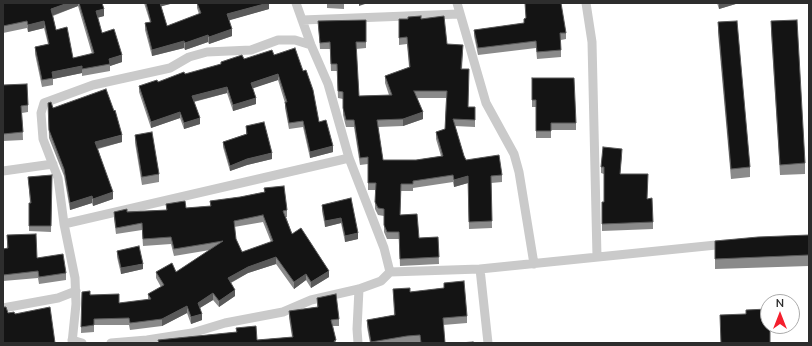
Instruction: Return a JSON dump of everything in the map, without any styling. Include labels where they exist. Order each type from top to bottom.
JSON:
[{"type":"street","points":[[296,3],[311,45],[328,84],[349,158],[384,248],[390,272]]},
{"type":"street","points":[[457,3],[486,103],[514,154],[519,172],[534,264]]},
{"type":"street","points":[[586,3],[592,42],[597,257]]},
{"type":"street","points":[[302,20],[459,14]]},
{"type":"street","points":[[82,343],[72,342],[76,304],[75,278],[64,224],[58,178],[46,150],[43,138],[41,109],[46,102],[67,96],[93,85],[170,68],[189,57],[207,52],[251,50],[278,40],[295,40],[311,45]]},
{"type":"street","points":[[64,224],[349,158]]},
{"type":"street","points":[[3,171],[53,164]]},
{"type":"street","points":[[111,343],[147,340],[192,333],[225,323],[284,312],[311,300],[359,289],[381,280],[390,272],[480,269],[738,243]]},
{"type":"street","points":[[480,269],[488,343]]},
{"type":"street","points":[[358,343],[356,330],[359,289]]},
{"type":"street","points":[[3,308],[58,298],[76,291]]},
{"type":"street","points":[[58,298],[76,304]]},
{"type":"building","points":[[3,3],[68,3],[51,9],[56,30],[67,27],[73,58],[94,53],[79,3],[102,3],[104,9],[96,11],[102,33],[114,29],[122,55],[109,59],[110,64],[82,69],[82,66],[52,72],[53,78],[42,80],[35,47],[49,44],[44,21],[28,25],[27,21],[3,26]]},
{"type":"building","points":[[146,3],[160,3],[167,26],[201,13],[197,3],[268,3],[227,14],[232,29],[209,37],[208,35],[185,43],[184,41],[152,50],[145,23],[151,22]]},
{"type":"building","points":[[525,3],[561,3],[566,33],[560,33],[561,50],[537,52],[536,41],[478,48],[474,30],[524,23],[524,19],[526,18]]},
{"type":"building","points":[[421,16],[421,19],[444,16],[447,44],[463,45],[461,69],[469,69],[468,107],[475,107],[475,120],[453,119],[464,156],[466,160],[499,155],[502,175],[491,176],[492,221],[469,222],[468,176],[454,180],[453,175],[413,181],[413,184],[401,184],[400,215],[417,214],[419,238],[438,237],[439,257],[400,259],[399,232],[387,232],[384,225],[384,209],[378,208],[375,202],[376,183],[368,183],[368,157],[360,158],[354,120],[346,120],[343,108],[343,92],[338,91],[337,64],[331,64],[330,42],[320,43],[318,21],[366,20],[366,42],[356,42],[359,96],[392,95],[385,76],[410,67],[407,37],[399,38],[399,19],[408,19],[408,17]],"holes":[[[414,91],[447,91],[445,129],[436,132],[443,156],[416,160],[383,160],[377,120],[403,119],[423,112]]]},
{"type":"building","points":[[797,20],[805,163],[780,165],[771,21]]},
{"type":"building","points":[[737,21],[750,167],[731,169],[718,22]]},
{"type":"building","points":[[295,48],[303,71],[306,70],[313,90],[319,122],[326,120],[333,146],[310,152],[303,121],[289,123],[285,102],[287,102],[278,74],[251,83],[256,98],[233,105],[227,87],[192,96],[200,118],[184,123],[180,112],[151,122],[139,86],[157,80],[158,82],[184,72],[185,74],[221,64],[221,62],[242,55],[244,59],[272,50],[274,55]]},
{"type":"building","points":[[532,78],[574,78],[576,123],[551,123],[551,131],[536,131],[536,100],[532,100]]},
{"type":"building","points":[[27,84],[28,105],[21,106],[23,132],[3,134],[3,85]]},
{"type":"building","points":[[106,89],[114,111],[115,110],[122,135],[95,142],[113,192],[93,199],[92,196],[70,203],[64,169],[49,130],[48,103],[51,102],[53,108]]},
{"type":"building","points":[[264,122],[272,153],[247,159],[230,166],[223,142],[247,134],[246,126]]},
{"type":"building","points":[[152,132],[159,174],[142,177],[135,135]]},
{"type":"building","points":[[603,147],[622,149],[620,174],[648,174],[647,199],[652,198],[653,222],[602,224],[602,202],[604,202],[604,167],[601,167]]},
{"type":"building","points":[[52,175],[51,226],[29,226],[29,203],[31,203],[28,177]]},
{"type":"building","points":[[284,186],[287,210],[283,211],[292,234],[301,228],[329,271],[311,282],[306,274],[294,282],[276,257],[248,267],[228,278],[235,290],[219,301],[213,293],[198,303],[202,314],[191,317],[187,306],[162,319],[130,323],[129,318],[94,319],[94,325],[81,327],[82,292],[90,291],[90,295],[119,294],[119,303],[151,299],[148,294],[164,285],[156,272],[172,263],[176,272],[223,241],[174,249],[171,237],[143,239],[142,223],[116,228],[114,212],[127,209],[127,212],[167,210],[166,204],[185,201],[186,208],[211,206],[210,201],[265,192],[264,188]],"holes":[[[263,215],[273,241],[242,252],[236,239],[234,221]]]},
{"type":"building","points":[[351,198],[358,233],[345,236],[341,218],[325,221],[322,205]]},
{"type":"building","points":[[36,234],[37,258],[63,254],[66,273],[39,277],[38,271],[3,275],[3,249],[8,248],[7,235]]},
{"type":"building","points":[[809,235],[809,255],[715,259],[715,241],[758,237]]},
{"type":"building","points":[[139,246],[143,264],[121,268],[117,251]]},
{"type":"building","points":[[464,281],[467,316],[443,318],[445,343],[421,343],[420,335],[371,342],[367,320],[395,315],[393,289],[410,288],[410,292],[444,288],[444,283]]},
{"type":"building","points":[[336,294],[339,319],[331,320],[336,340],[334,341],[335,343],[159,343],[158,340],[237,332],[236,328],[256,326],[257,340],[293,337],[289,311],[318,307],[317,298]]},
{"type":"building","points":[[3,307],[6,307],[8,313],[14,312],[15,314],[50,307],[55,343],[3,343]]},
{"type":"building","points":[[760,309],[760,334],[770,334],[770,343],[721,343],[720,315],[746,314],[746,310]]}]
